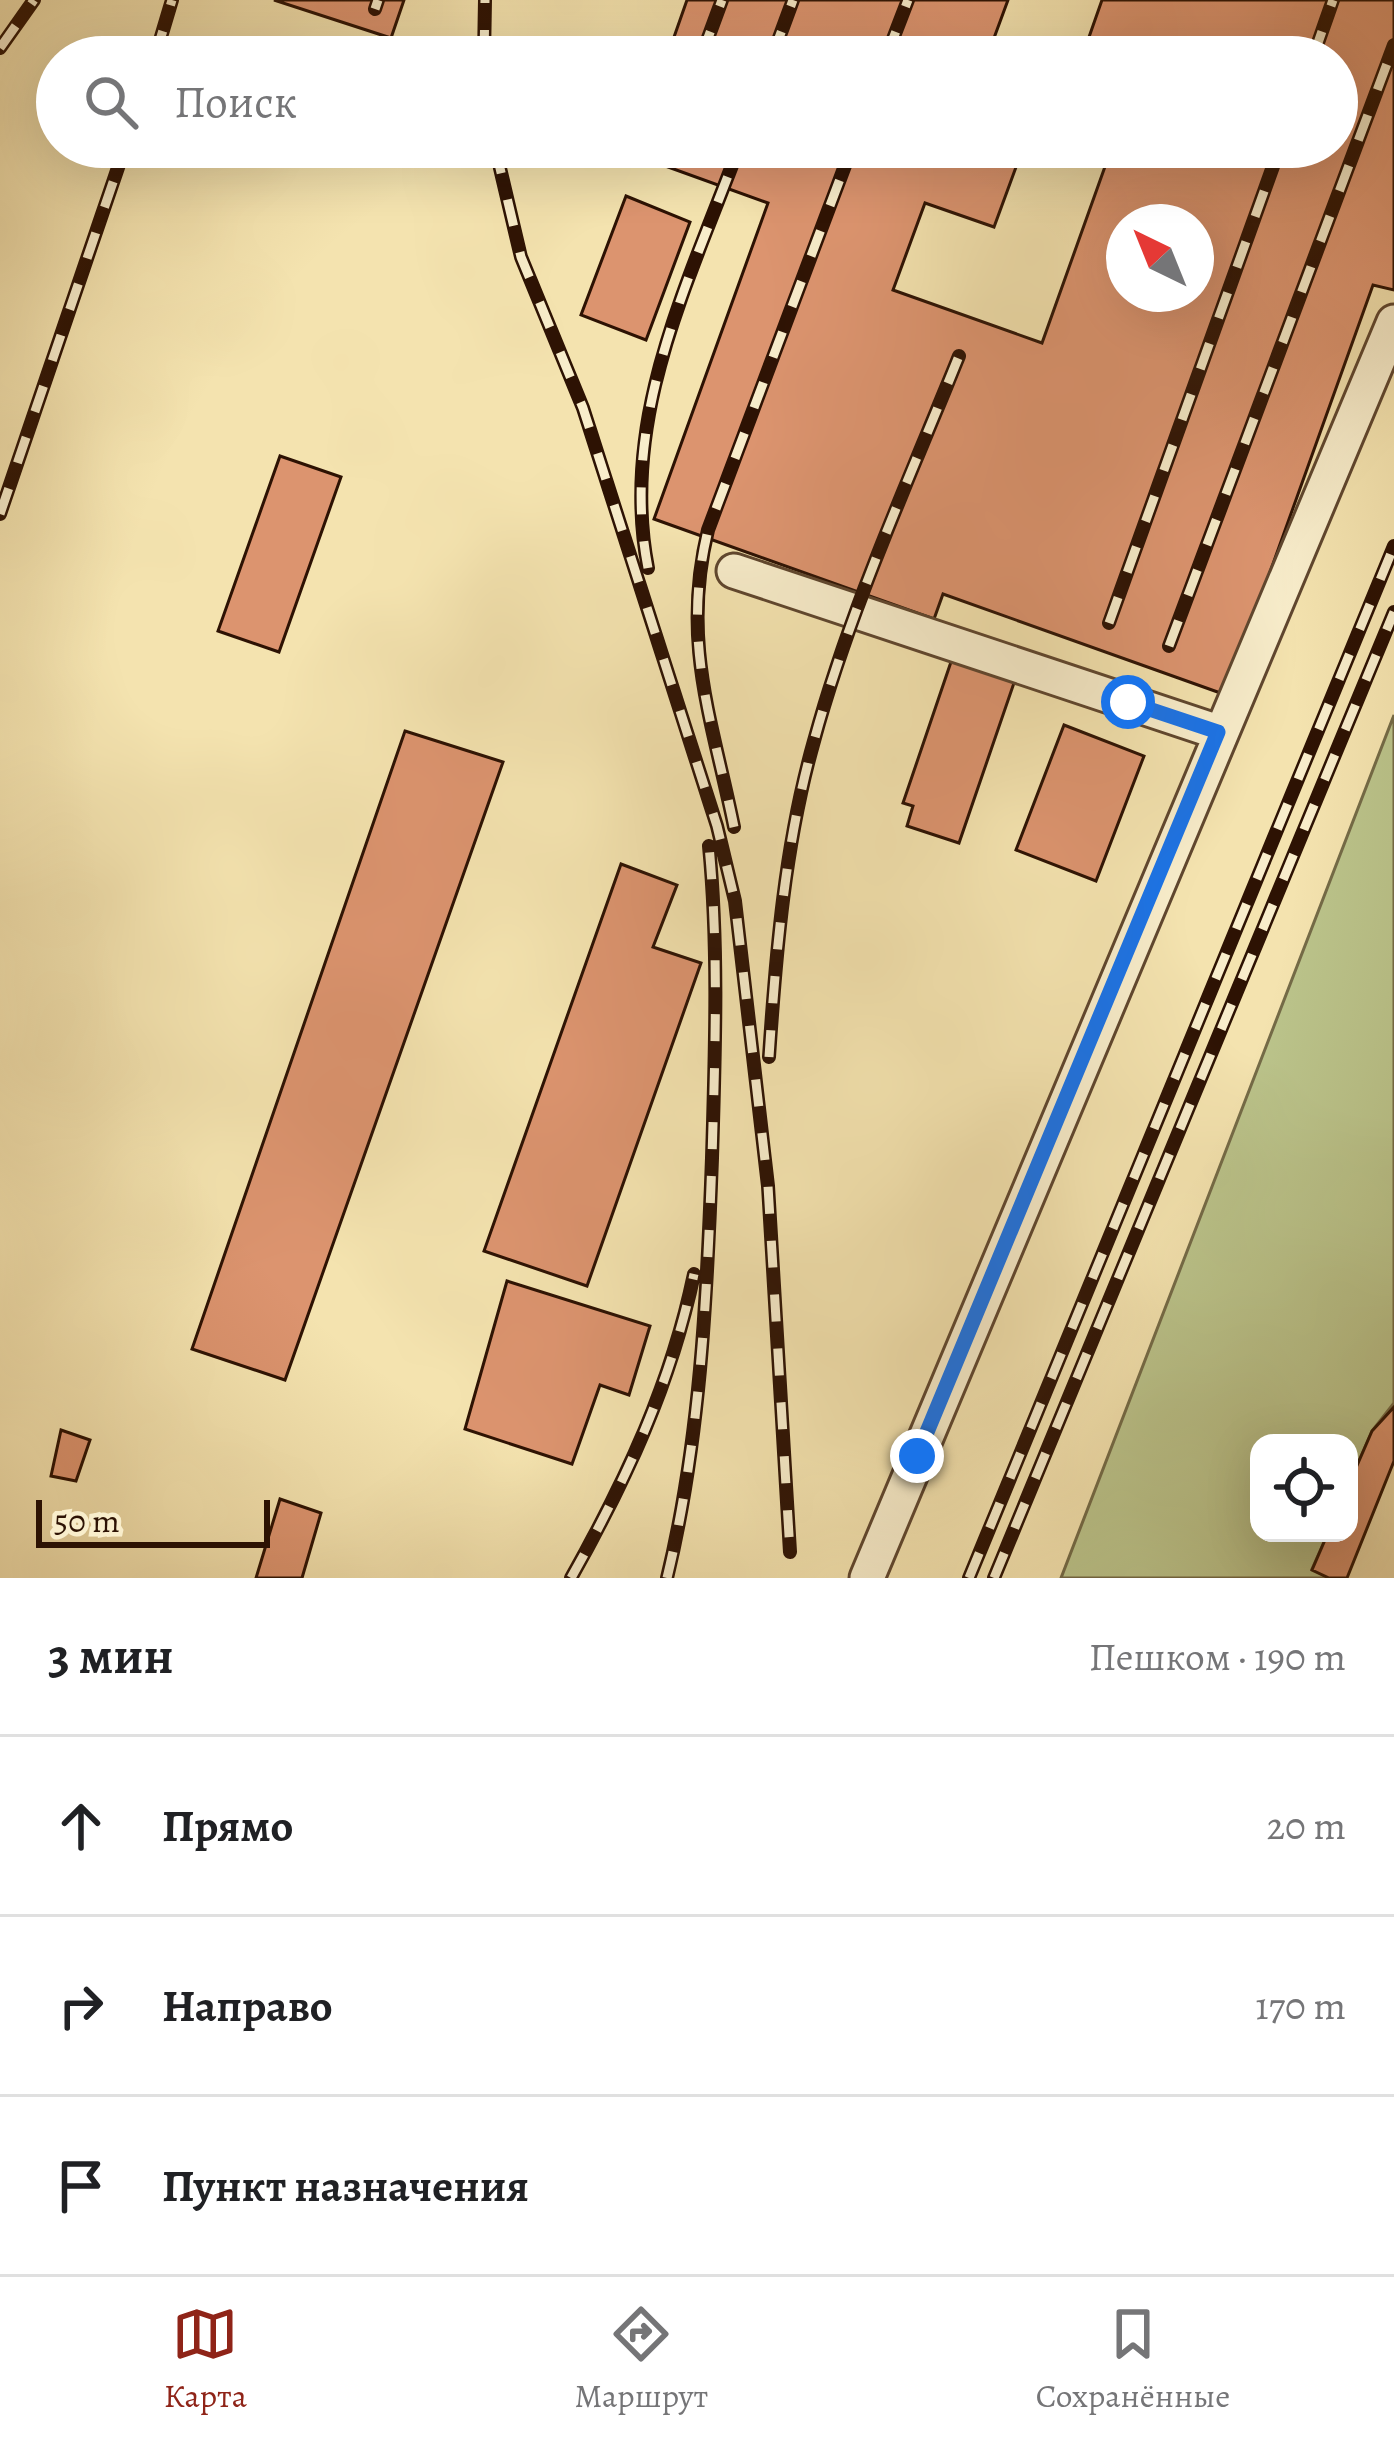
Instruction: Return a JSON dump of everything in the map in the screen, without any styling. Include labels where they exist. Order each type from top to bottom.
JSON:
[{"type":"lane","points":[[867,1578],[1218,732],[1394,322]]},
{"type":"lane","points":[[734,571],[1218,732]]},
{"type":"green space","points":[[1394,715],[1394,1403],[1372,1431],[1358,1463],[1358,1434],[1250,1434],[1250,1542],[1324,1542],[1312,1569],[1329,1578],[1061,1578]]},
{"type":"building","points":[[274,0],[404,0],[392,36]]},
{"type":"building","points":[[687,0],[1008,0],[995,36],[674,36]]},
{"type":"building","points":[[1102,0],[1394,0],[1394,290],[1373,285],[1226,695],[943,594],[934,619],[654,519],[768,203],[671,168],[1016,168],[994,227],[925,203],[893,290],[1042,343],[1104,168],[1358,168],[1358,36],[1089,36]]},
{"type":"building","points":[[626,196],[690,222],[646,340],[581,315]]},
{"type":"building","points":[[280,456],[341,477],[279,652],[218,631]]},
{"type":"building","points":[[952,659],[1015,680],[959,843],[907,826],[913,806],[903,803]]},
{"type":"building","points":[[1064,725],[1144,756],[1096,881],[1016,850]]},
{"type":"building","points":[[405,731],[503,762],[285,1380],[192,1349]]},
{"type":"building","points":[[621,864],[677,885],[653,947],[701,963],[587,1286],[484,1251]]},
{"type":"building","points":[[507,1281],[650,1326],[629,1395],[600,1385],[572,1464],[465,1429]]},
{"type":"building","points":[[1394,1407],[1394,1461],[1347,1578],[1329,1578],[1312,1570],[1324,1542],[1358,1542],[1358,1463],[1372,1431]]},
{"type":"building","points":[[61,1430],[90,1440],[76,1481],[51,1476]]},
{"type":"building","points":[[280,1499],[321,1513],[302,1578],[256,1578]]},
{"type":"railway","points":[[0,48],[34,0]]},
{"type":"railway","points":[[161,36],[172,0]]},
{"type":"railway","points":[[375,9],[378,0]]},
{"type":"railway","points":[[484,36],[485,0]]},
{"type":"railway","points":[[709,36],[722,0]]},
{"type":"railway","points":[[780,36],[793,0]]},
{"type":"railway","points":[[894,36],[908,0]]},
{"type":"railway","points":[[1320,36],[1333,0]]},
{"type":"railway","points":[[1358,141],[1394,45]]},
{"type":"railway","points":[[0,514],[118,168]]},
{"type":"railway","points":[[500,168],[521,257],[583,408],[717,826],[735,901],[768,1186],[790,1552]]},
{"type":"railway","points":[[648,568],[641,513],[651,405],[680,301],[731,168]]},
{"type":"railway","points":[[734,827],[703,680],[700,570],[708,530],[844,168]]},
{"type":"railway","points":[[1109,623],[1272,168]]},
{"type":"railway","points":[[1169,646],[1348,168]]},
{"type":"railway","points":[[769,1057],[789,858],[814,741],[862,594],[959,356]]},
{"type":"railway","points":[[969,1578],[1394,546]]},
{"type":"railway","points":[[994,1578],[1394,612]]},
{"type":"railway","points":[[667,1578],[694,1422],[708,1264],[715,1002],[709,846]]},
{"type":"railway","points":[[571,1578],[644,1430],[673,1354],[694,1274]]},
{"type":"route","points":[[917,1456],[1218,732],[1128,702]]}]
